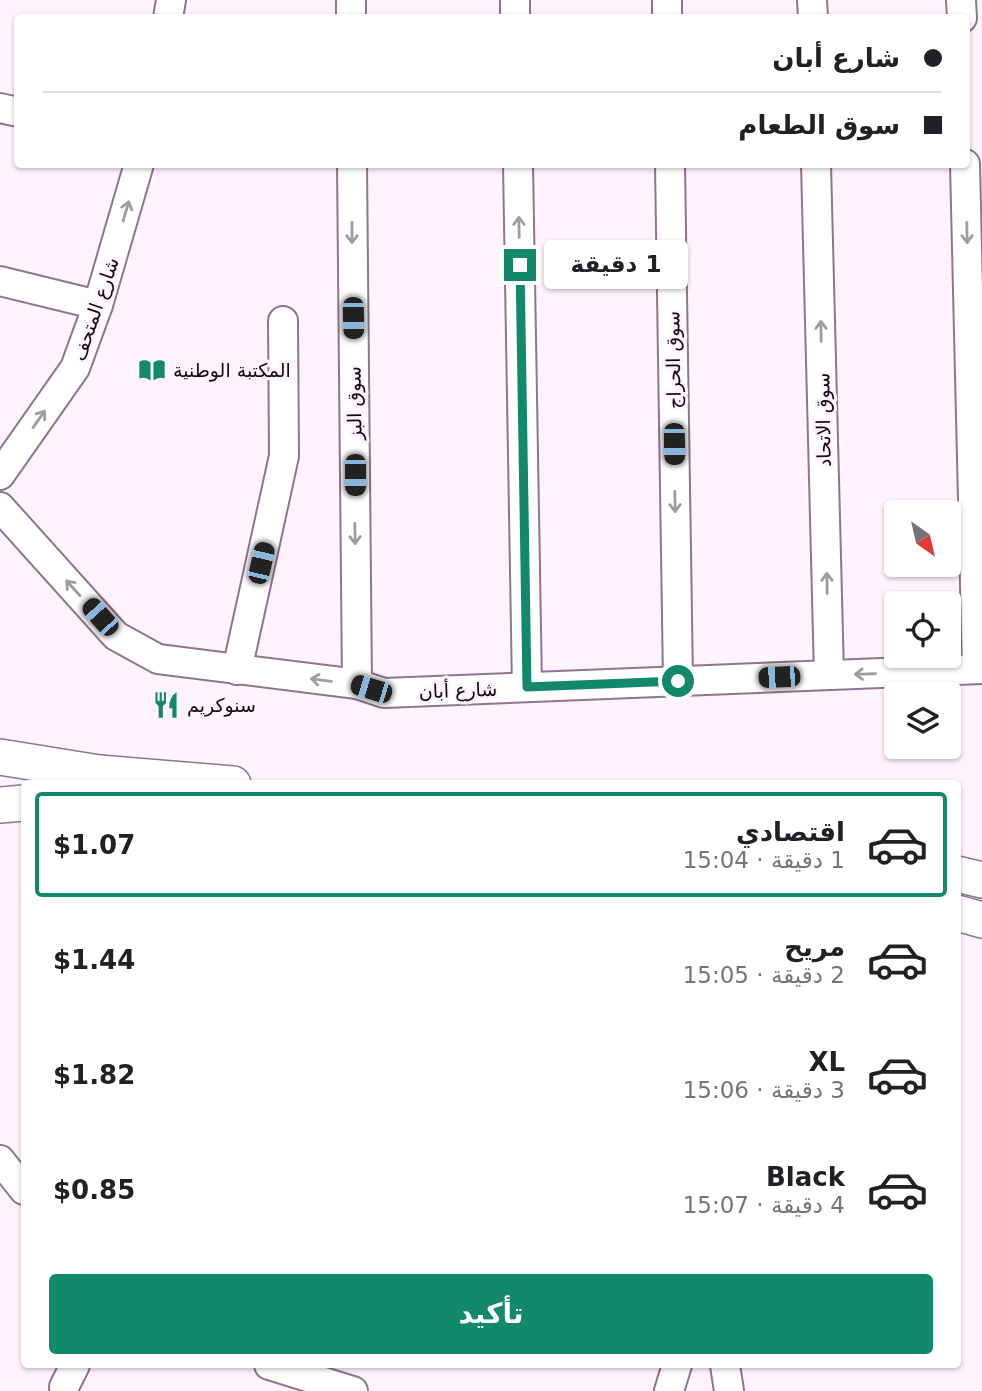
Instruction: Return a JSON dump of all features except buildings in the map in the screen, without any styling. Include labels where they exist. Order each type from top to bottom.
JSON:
[{"type":"main road","points":[[0,757],[99,773],[184,780]]},
{"type":"main road","points":[[0,805],[21,803]]},
{"type":"main road","points":[[961,875],[982,880]]},
{"type":"main road","points":[[961,914],[982,919]]},
{"type":"street","name":"شارع المتحف","points":[[0,475],[75,368],[98,305],[138,168]]},
{"type":"street","name":"سوق البز","points":[[352,168],[357,684]]},
{"type":"street","points":[[518,168],[527,687]]},
{"type":"street","name":"سوق الحراج","points":[[670,168],[678,681]]},
{"type":"street","name":"سوق الاتحاد","points":[[817,168],[829,675]]},
{"type":"street","points":[[965,168],[980,669]]},
{"type":"street","points":[[0,281],[98,305]]},
{"type":"street","points":[[237,670],[284,456],[283,321]]},
{"type":"street","name":"شارع أبان","points":[[0,507],[116,636],[158,659],[357,684],[384,693],[980,669]]},
{"type":"street","points":[[0,1160],[21,1186]]},
{"type":"street","points":[[279,1368],[354,1391]]},
{"type":"street","points":[[669,1391],[676,1368]]},
{"type":"street","points":[[726,1368],[730,1391]]},
{"type":"place","name":"المكتبة الوطنية","points":[[152,370]]},
{"type":"place","name":"سنوكريم","points":[[166,705]]},
{"type":"route","points":[[520,265],[527,687],[678,681]]}]
